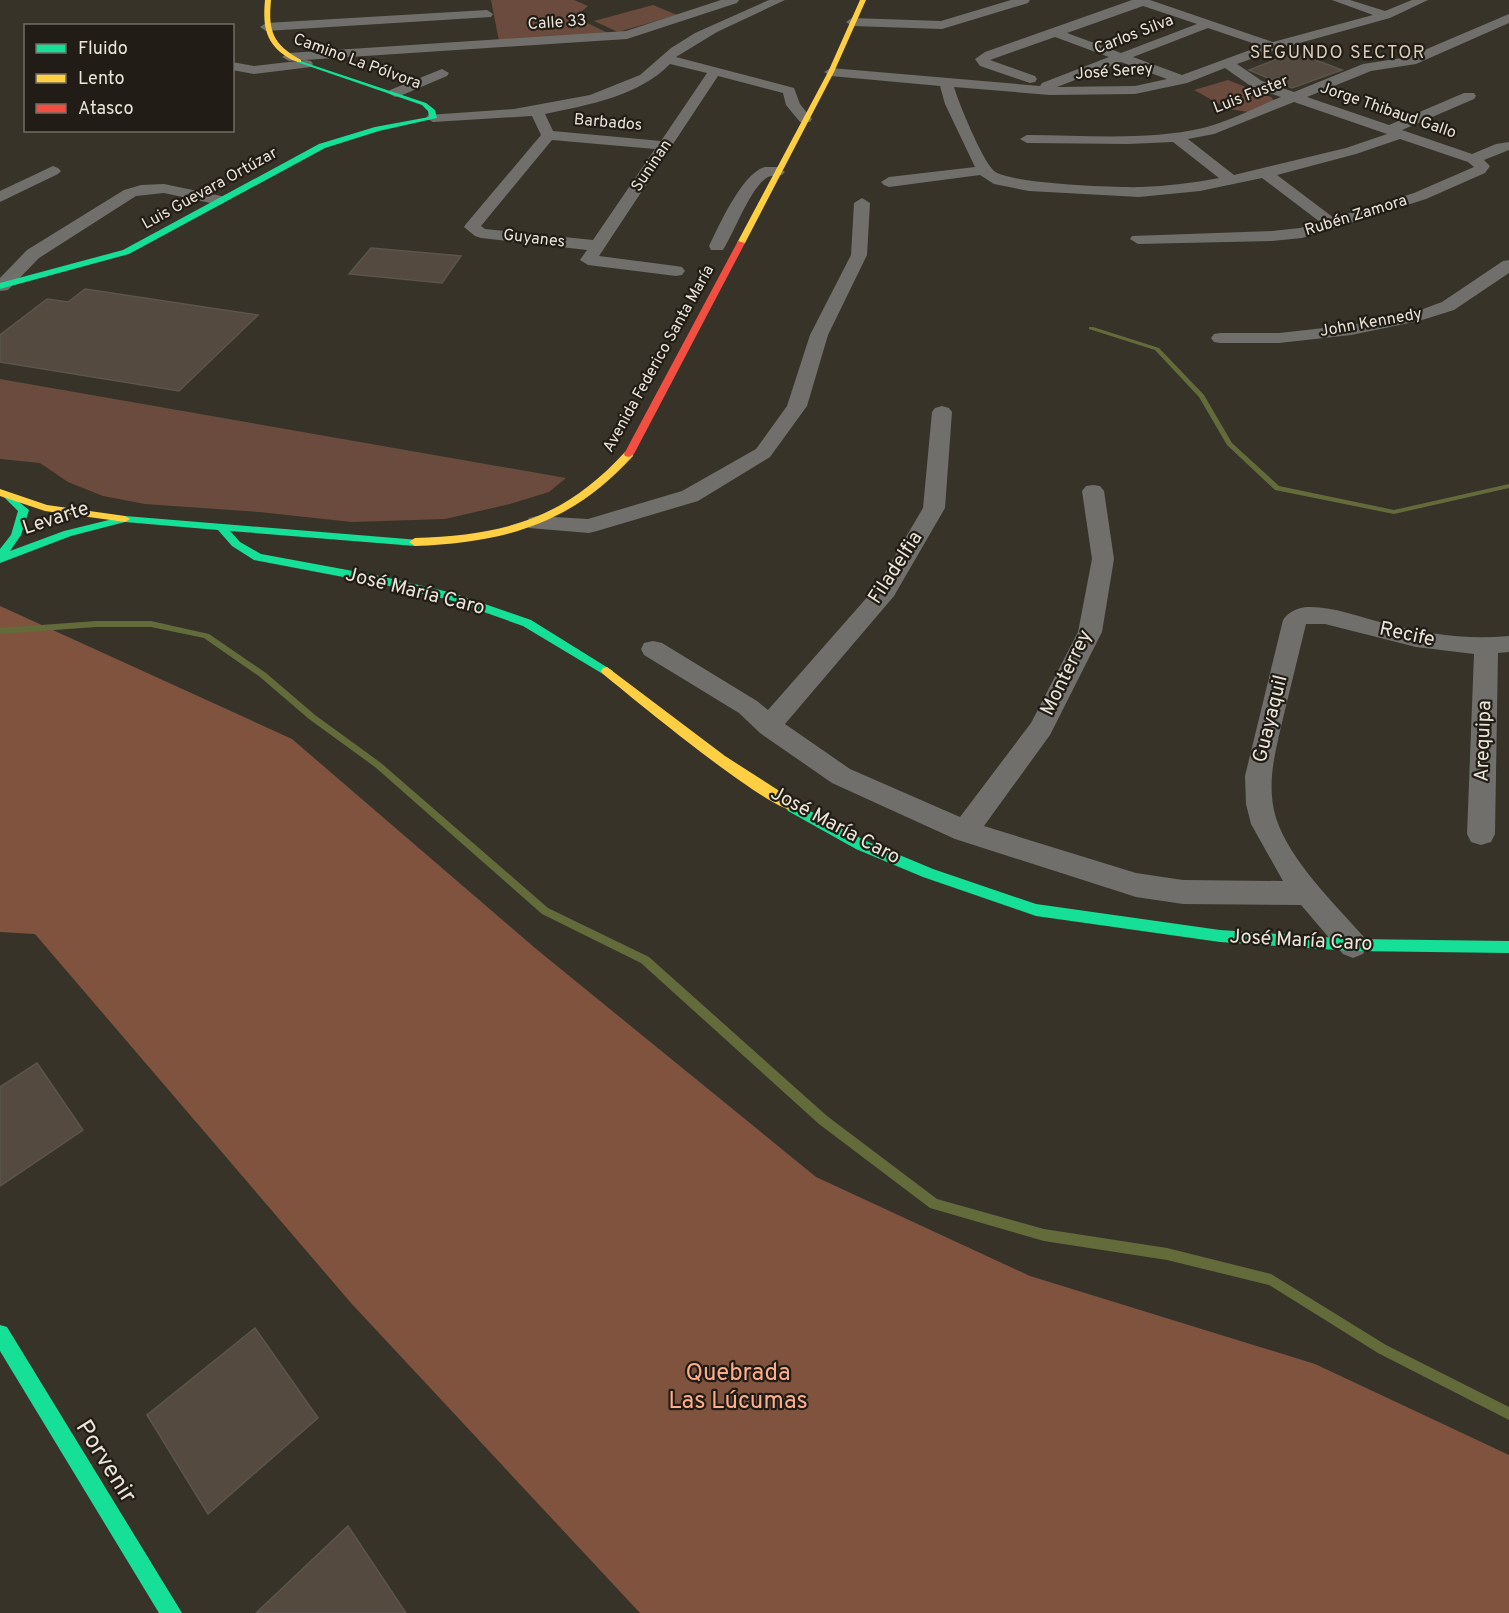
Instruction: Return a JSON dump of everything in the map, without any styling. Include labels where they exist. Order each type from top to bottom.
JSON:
[{"type":"street","points":[[268,0],[265,15],[267,27],[400,35]]},
{"type":"street","name":"Calle 33","points":[[400,35],[489,44],[627,35],[733,0]]},
{"type":"street","points":[[433,118],[486,117],[581,102],[647,77],[675,51],[704,34],[779,0]]},
{"type":"street","name":"Avenida Federico Santa María","points":[[125,519],[356,539],[441,542],[488,536],[537,523],[577,503],[605,482],[629,455],[831,72],[862,0]]},
{"type":"street","points":[[942,26],[1004,2],[1024,0]]},
{"type":"street","points":[[1162,9],[1186,0]]},
{"type":"street","points":[[1338,0],[1386,15]]},
{"type":"street","name":"José Serey","points":[[831,72],[1086,92],[1135,90],[1182,80],[1273,46],[1386,15],[1422,0]]},
{"type":"street","points":[[1043,88],[985,63],[982,59],[1140,1],[1273,46]]},
{"type":"street","points":[[290,57],[400,35],[487,14]]},
{"type":"street","name":"Luis Fuster","points":[[1027,139],[1128,140],[1176,137],[1209,131],[1368,67],[1411,61],[1509,18]]},
{"type":"street","points":[[852,22],[942,26],[963,33]]},
{"type":"street","name":"Carlos Silva","points":[[1043,88],[1208,24]]},
{"type":"street","name":"Camino La Pólvora","points":[[267,27],[283,53],[290,57],[424,104],[431,110],[433,118]]},
{"type":"street","points":[[1056,33],[1182,80]]},
{"type":"street","points":[[985,41],[1007,49]]},
{"type":"street","points":[[667,59],[789,91],[793,105],[805,119]]},
{"type":"street","points":[[234,66],[254,70],[306,64]]},
{"type":"street","name":"Jorge Thibaud Gallo","points":[[1228,64],[1257,84],[1473,159]]},
{"type":"street","name":"Suninan","points":[[593,253],[715,71]]},
{"type":"street","points":[[395,93],[442,73]]},
{"type":"street","points":[[946,81],[952,104],[985,170],[992,178],[1029,186],[1139,192],[1200,186],[1351,152],[1469,96]]},
{"type":"street","points":[[536,110],[548,135]]},
{"type":"street","name":"Luis Guevara Ortúzar","points":[[1,286],[126,252],[322,146],[378,129],[433,118]]},
{"type":"street","name":"Barbados","points":[[548,135],[665,146]]},
{"type":"street","name":"Guyanes","points":[[548,135],[472,227],[481,233],[676,271]]},
{"type":"street","points":[[1176,137],[1230,179]]},
{"type":"street","points":[[1473,159],[1509,146]]},
{"type":"street","name":"Rubén Zamora","points":[[1138,239],[1272,236],[1310,231],[1401,203],[1457,181],[1480,170],[1482,166],[1473,159]]},
{"type":"street","points":[[889,182],[985,170]]},
{"type":"street","points":[[0,197],[53,171]]},
{"type":"street","points":[[717,246],[740,202],[754,182],[765,172],[777,172]]},
{"type":"street","points":[[1265,173],[1332,224]]},
{"type":"street","points":[[1,286],[33,254],[141,188],[158,187],[220,200]]},
{"type":"street","points":[[537,523],[589,526],[690,496],[764,453],[797,406],[819,335],[859,255],[862,203]]},
{"type":"street","name":"John Kennedy","points":[[1220,338],[1279,338],[1351,330],[1419,316],[1449,306],[1509,265]]},
{"type":"street","name":"Filadelfia","points":[[770,726],[886,591],[934,508],[942,412]]},
{"type":"street","name":"Monterrey","points":[[965,831],[1041,728],[1090,632],[1103,559],[1093,491]]},
{"type":"street","points":[[5,495],[75,514],[125,519]]},
{"type":"street","points":[[0,558],[18,535],[24,510],[5,495]]},
{"type":"street","name":"Levarte","points":[[0,558],[68,533],[125,519]]},
{"type":"street","name":"José María Caro","points":[[222,528],[236,544],[258,557],[380,580],[453,597],[526,623],[607,671],[698,743],[772,795],[861,845],[928,873],[1036,910],[1220,936],[1353,945],[1509,947]]},
{"type":"street","name":"Guayaquil","points":[[1305,615],[1295,620],[1258,769],[1258,786],[1265,823],[1284,860],[1308,893],[1353,945]]},
{"type":"street","name":"Recife","points":[[1305,615],[1325,616],[1425,640],[1498,645]]},
{"type":"street","name":"Arequipa","points":[[1481,834],[1498,645]]},
{"type":"street","points":[[653,649],[748,707],[770,726],[841,776],[965,831],[1136,885],[1182,892],[1308,893]]},
{"type":"street","name":"Porvenir","points":[[0,1334],[171,1613]]},
{"type":"shaded area","points":[[491,0],[574,0],[588,6],[575,17],[608,33],[499,41]]},
{"type":"shaded area","points":[[653,5],[677,15],[618,32],[594,21]]},
{"type":"shaded area","points":[[1228,80],[1271,97],[1276,103],[1249,112],[1228,109],[1194,90]]},
{"type":"shaded area","points":[[0,379],[566,478],[549,492],[510,504],[445,519],[352,522],[259,512],[145,504],[103,496],[68,482],[40,463],[0,459]]},
{"type":"green space","name":"Quebrada Las Lúcumas","points":[[0,606],[292,739],[535,948],[816,1177],[1030,1276],[1315,1364],[1509,1455],[1509,1613],[640,1613],[351,1303],[35,934],[0,932]]},
{"type":"building","points":[[1295,52],[1342,70],[1292,88],[1249,70]]},
{"type":"building","points":[[371,248],[461,256],[442,283],[349,274]]},
{"type":"building","points":[[85,289],[258,315],[179,391],[0,362],[0,335],[47,299],[68,302]]},
{"type":"building","points":[[37,1063],[83,1130],[0,1186],[0,1087]]},
{"type":"building","points":[[255,1328],[318,1418],[208,1514],[147,1415]]},
{"type":"building","points":[[348,1526],[406,1613],[256,1613]]},
{"type":"waterway","points":[[1091,328],[1157,349],[1202,396],[1229,444],[1277,488],[1394,512],[1509,486]]},
{"type":"waterway","points":[[0,631],[96,624],[151,624],[206,636],[263,675],[312,717],[378,765],[545,911],[645,960],[823,1120],[934,1204],[1044,1235],[1167,1254],[1271,1280],[1382,1349],[1509,1414]]},
{"type":"traffic: fast","points":[[0,286],[126,252],[322,146],[378,129],[433,118],[431,110],[424,104],[299,61]]},
{"type":"traffic: fast","points":[[0,557],[16,535],[24,510],[9,497]]},
{"type":"traffic: fast","points":[[0,559],[68,533],[125,519],[415,542]]},
{"type":"traffic: fast","points":[[222,528],[236,544],[258,557],[380,580],[453,597],[527,623],[607,671]]},
{"type":"traffic: fast","points":[[793,807],[861,845],[928,873],[1036,910],[1220,936],[1353,945],[1509,947]]},
{"type":"traffic: fast","points":[[0,1334],[171,1613]]},
{"type":"traffic: slow","points":[[268,0],[267,21],[271,37],[281,50],[299,61]]},
{"type":"traffic: slow","points":[[741,243],[831,72],[863,0]]},
{"type":"traffic: slow","points":[[415,542],[475,538],[533,523],[585,496],[608,477],[629,454]]},
{"type":"traffic: slow","points":[[0,492],[45,508],[125,519]]},
{"type":"traffic: slow","points":[[607,671],[721,760],[793,807]]},
{"type":"traffic: jam","points":[[629,454],[741,243]]},
{"type":"district","name":"SEGUNDO SECTOR","points":[[1338,53]]}]
